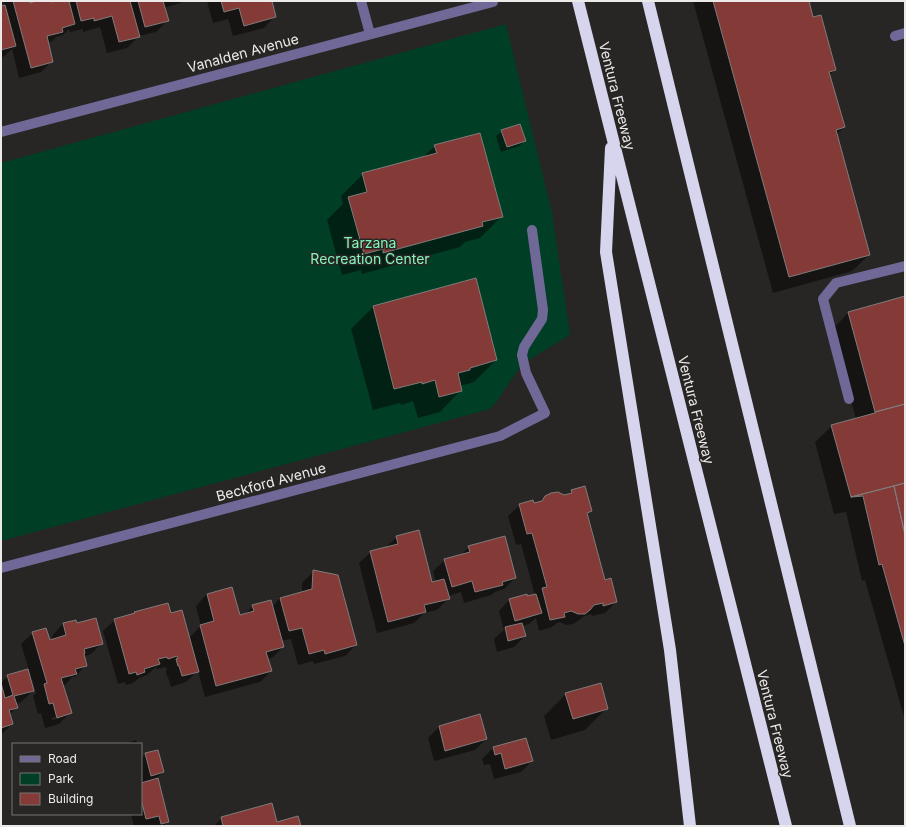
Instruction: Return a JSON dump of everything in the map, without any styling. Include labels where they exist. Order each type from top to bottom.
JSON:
[{"type":"highway","name":"Ventura Freeway","points":[[578,1],[786,826]]},
{"type":"highway","points":[[648,1],[850,826]]},
{"type":"highway","points":[[611,135],[606,252],[670,650],[690,826]]},
{"type":"street","points":[[361,1],[370,34]]},
{"type":"street","name":"Vanalden Avenue","points":[[1,132],[493,2]]},
{"type":"street","name":"Beckford Avenue","points":[[1,568],[500,436],[545,413],[526,374],[522,355],[524,347],[542,320],[543,310],[532,230]]},
{"type":"street","points":[[849,399],[823,299],[836,283],[905,266]]},
{"type":"green space","name":"Tarzana Recreation Center","points":[[506,24],[552,213],[570,335],[522,364],[490,409],[1,541],[1,163]]},
{"type":"building","points":[[13,1],[30,1],[30,3],[36,1],[69,1],[75,24],[62,28],[63,32],[47,36],[53,62],[31,68]]},
{"type":"building","points":[[76,1],[130,1],[140,37],[119,42],[112,16],[94,21],[94,18],[81,21]]},
{"type":"building","points":[[138,1],[163,1],[169,21],[145,27]]},
{"type":"building","points":[[221,1],[272,1],[276,17],[244,26],[239,8],[224,12]]},
{"type":"building","points":[[713,1],[809,1],[813,17],[821,15],[836,70],[829,72],[845,127],[836,130],[870,255],[789,277]]},
{"type":"building","points":[[5,5],[16,46],[1,50],[1,6]]},
{"type":"building","points":[[520,124],[526,141],[507,147],[501,130]]},
{"type":"building","points":[[480,133],[503,217],[482,222],[483,226],[383,253],[383,249],[364,254],[348,197],[367,192],[362,173],[437,153],[434,145]]},
{"type":"building","points":[[476,278],[497,360],[458,373],[462,391],[439,397],[435,380],[394,389],[373,306]]},
{"type":"building","points":[[905,296],[905,404],[875,412],[848,312]]},
{"type":"building","points":[[905,404],[905,483],[851,497],[831,425]]},
{"type":"building","points":[[905,483],[905,535],[894,486]]},
{"type":"building","points":[[585,486],[592,511],[587,513],[605,580],[611,578],[617,602],[603,606],[603,603],[594,605],[585,614],[578,614],[571,611],[564,613],[565,617],[550,620],[542,588],[547,587],[532,533],[527,534],[519,504],[533,500],[534,503],[542,501],[545,496],[551,493],[558,492],[564,495],[572,493],[571,490]]},
{"type":"building","points":[[894,486],[905,535],[905,646],[882,564],[879,565],[863,496],[851,497]]},
{"type":"building","points":[[419,530],[432,582],[444,579],[450,599],[424,605],[426,612],[388,622],[370,551],[398,544],[396,536]]},
{"type":"building","points":[[505,536],[516,578],[502,582],[503,585],[475,592],[472,581],[452,587],[444,559],[470,552],[468,546]]},
{"type":"building","points":[[313,570],[338,575],[357,645],[325,654],[324,650],[309,654],[302,628],[289,631],[280,598],[312,589]]},
{"type":"building","points":[[232,587],[240,615],[254,611],[252,605],[271,600],[284,647],[266,652],[272,671],[216,686],[200,625],[214,621],[207,594]]},
{"type":"building","points":[[527,594],[527,596],[536,594],[542,613],[515,621],[509,599]]},
{"type":"building","points":[[168,603],[171,613],[182,610],[199,672],[182,676],[176,659],[178,658],[177,656],[168,659],[167,657],[158,659],[160,664],[144,669],[145,672],[137,675],[136,672],[129,674],[114,619]]},
{"type":"building","points":[[96,618],[103,644],[84,649],[87,666],[75,669],[77,674],[61,678],[72,713],[57,718],[53,703],[49,704],[44,684],[47,683],[32,632],[46,628],[50,640],[66,635],[63,623],[76,620],[77,623]]},
{"type":"building","points":[[522,623],[526,636],[508,641],[505,627]]},
{"type":"building","points":[[28,669],[34,691],[14,696],[18,708],[9,710],[13,724],[1,728],[1,683],[5,698],[13,695],[7,675]]},
{"type":"building","points":[[601,683],[608,709],[573,719],[565,693]]},
{"type":"building","points":[[480,714],[487,739],[445,751],[439,726]]},
{"type":"building","points":[[526,738],[533,761],[505,769],[501,753],[495,755],[493,747]]},
{"type":"building","points":[[158,750],[164,772],[151,776],[145,753]]},
{"type":"building","points":[[158,778],[169,822],[161,824],[159,816],[146,819],[142,803],[142,783]]},
{"type":"building","points":[[272,803],[277,822],[298,816],[301,826],[223,826],[221,817]]}]
